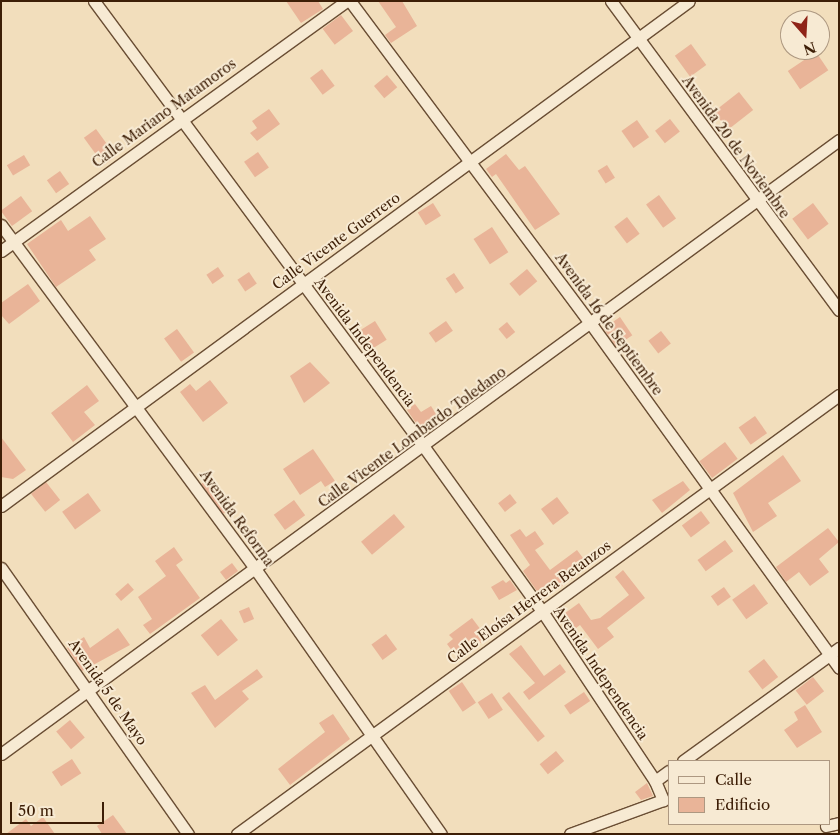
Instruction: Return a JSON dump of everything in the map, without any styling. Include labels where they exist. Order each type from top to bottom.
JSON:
[{"type":"street","name":"Avenida Independencia","points":[[94,1],[424,447],[542,611],[655,781]]},
{"type":"street","name":"Calle Mariano Matamoros","points":[[1,251],[182,118],[348,1]]},
{"type":"street","name":"Avenida 16 de Septiembre","points":[[348,1],[591,324],[839,668]]},
{"type":"street","name":"Avenida 20 de Noviembre","points":[[611,1],[757,203],[839,310]]},
{"type":"street","name":"Calle Vicente Guerrero","points":[[1,506],[302,283],[471,163],[689,1]]},
{"type":"street","name":"Calle Vicente Lombardo Toledano","points":[[1,754],[424,447],[757,203],[839,140]]},
{"type":"street","name":"Avenida Reforma","points":[[1,225],[137,406],[256,570],[371,737],[441,834]]},
{"type":"street","name":"Calle Eloísa Herrera Betanzos","points":[[237,834],[710,487],[839,395]]},
{"type":"street","name":"Avenida 5 de Mayo","points":[[1,568],[90,690],[188,834]]},
{"type":"street","points":[[684,760],[839,648]]},
{"type":"street","points":[[570,834],[663,800],[655,781],[668,772]]},
{"type":"street","points":[[826,826],[839,823]]},
{"type":"building","points":[[286,1],[318,1],[323,9],[301,23]]},
{"type":"building","points":[[378,1],[402,1],[417,26],[391,43],[385,35],[396,27]]},
{"type":"building","points":[[341,15],[353,31],[335,45],[323,29]]},
{"type":"building","points":[[691,44],[706,65],[690,77],[675,56]]},
{"type":"building","points":[[804,60],[821,60],[828,70],[800,89],[788,71]]},
{"type":"building","points":[[322,69],[335,86],[323,95],[310,78]]},
{"type":"building","points":[[387,75],[397,87],[384,98],[374,86]]},
{"type":"building","points":[[739,92],[753,110],[728,130],[714,112]]},
{"type":"building","points":[[269,109],[280,124],[257,141],[250,133],[257,128],[252,121]]},
{"type":"building","points":[[670,119],[680,132],[665,143],[655,131]]},
{"type":"building","points":[[637,120],[649,137],[633,148],[621,131]]},
{"type":"building","points":[[96,129],[116,157],[104,165],[84,138]]},
{"type":"building","points":[[258,152],[269,168],[255,177],[244,162]]},
{"type":"building","points":[[506,154],[519,170],[525,166],[560,214],[535,230],[496,174],[492,177],[486,169]]},
{"type":"building","points":[[24,155],[30,165],[13,176],[7,165]]},
{"type":"building","points":[[607,165],[615,178],[606,184],[598,171]]},
{"type":"building","points":[[60,171],[69,184],[56,193],[47,180]]},
{"type":"building","points":[[659,195],[676,218],[663,228],[646,204]]},
{"type":"building","points":[[21,196],[32,211],[12,226],[1,211]]},
{"type":"building","points":[[433,203],[441,216],[426,225],[418,213]]},
{"type":"building","points":[[813,203],[829,224],[808,239],[792,219]]},
{"type":"building","points":[[90,216],[106,239],[89,250],[96,260],[56,287],[27,244],[61,220],[68,231]]},
{"type":"building","points":[[627,217],[640,234],[627,243],[614,227]]},
{"type":"building","points":[[492,227],[508,252],[490,264],[474,239]]},
{"type":"building","points":[[218,267],[224,276],[213,284],[206,275]]},
{"type":"building","points":[[527,269],[537,281],[520,296],[509,284]]},
{"type":"building","points":[[249,272],[257,284],[245,291],[237,280]]},
{"type":"building","points":[[454,273],[464,288],[456,294],[446,279]]},
{"type":"building","points":[[28,284],[40,301],[9,324],[1,315],[1,303]]},
{"type":"building","points":[[620,317],[632,335],[616,346],[603,328]]},
{"type":"building","points":[[375,321],[387,340],[371,349],[360,331]]},
{"type":"building","points":[[446,321],[453,331],[436,343],[429,333]]},
{"type":"building","points":[[507,322],[515,332],[507,339],[498,329]]},
{"type":"building","points":[[177,329],[194,352],[181,362],[164,338]]},
{"type":"building","points":[[661,331],[671,344],[658,353],[648,341]]},
{"type":"building","points":[[310,362],[330,383],[304,403],[290,376]]},
{"type":"building","points":[[210,380],[228,403],[203,422],[180,392],[190,384],[196,391]]},
{"type":"building","points":[[87,385],[99,401],[84,412],[95,425],[73,442],[51,413]]},
{"type":"building","points":[[415,404],[421,412],[431,406],[440,420],[422,432],[407,410]]},
{"type":"building","points":[[755,416],[767,433],[751,445],[739,427]]},
{"type":"building","points":[[1,437],[26,470],[13,479],[1,477]]},
{"type":"building","points":[[725,442],[738,459],[712,478],[699,461]]},
{"type":"building","points":[[313,449],[335,481],[325,487],[321,481],[300,495],[283,469]]},
{"type":"building","points":[[783,455],[801,481],[768,503],[777,516],[753,532],[733,493]]},
{"type":"building","points":[[211,477],[232,507],[222,514],[201,484]]},
{"type":"building","points":[[683,481],[690,490],[662,513],[652,500]]},
{"type":"building","points":[[46,482],[60,500],[45,512],[31,494]]},
{"type":"building","points":[[88,493],[101,511],[75,530],[62,512]]},
{"type":"building","points":[[510,494],[517,503],[505,512],[498,503]]},
{"type":"building","points":[[557,497],[569,513],[553,525],[541,509]]},
{"type":"building","points":[[294,500],[305,515],[285,530],[274,515]]},
{"type":"building","points":[[701,511],[710,523],[691,537],[682,525]]},
{"type":"building","points":[[394,514],[405,527],[372,555],[361,542]]},
{"type":"building","points":[[828,528],[839,542],[819,559],[829,572],[810,586],[799,572],[786,582],[776,567]]},
{"type":"building","points":[[520,529],[526,537],[535,531],[544,544],[535,550],[550,570],[577,550],[589,566],[543,600],[523,571],[530,565],[510,535]]},
{"type":"building","points":[[725,540],[733,551],[706,571],[697,560]]},
{"type":"building","points":[[174,547],[183,560],[176,565],[200,598],[150,634],[143,625],[152,619],[138,597],[166,576],[155,561]]},
{"type":"building","points":[[232,563],[238,571],[226,580],[220,572]]},
{"type":"building","points":[[623,570],[645,598],[607,628],[614,637],[598,649],[580,625],[572,631],[561,616],[579,603],[591,620],[600,618],[629,595],[615,577]]},
{"type":"building","points":[[503,580],[506,583],[510,580],[517,590],[499,600],[491,587]]},
{"type":"building","points":[[128,583],[134,590],[121,601],[115,594]]},
{"type":"building","points":[[754,584],[768,603],[746,619],[732,600]]},
{"type":"building","points":[[724,587],[731,597],[718,606],[711,596]]},
{"type":"building","points":[[249,607],[254,619],[244,623],[239,611]]},
{"type":"building","points":[[472,618],[487,638],[458,659],[447,644],[453,639],[449,635]]},
{"type":"building","points":[[221,619],[238,640],[218,656],[201,635]]},
{"type":"building","points":[[118,628],[130,645],[82,671],[67,648],[84,637],[90,648]]},
{"type":"building","points":[[386,634],[397,649],[383,660],[371,645]]},
{"type":"building","points":[[521,645],[544,676],[560,664],[566,672],[529,700],[523,692],[535,683],[509,654]]},
{"type":"building","points":[[764,659],[778,677],[762,689],[748,671]]},
{"type":"building","points":[[257,669],[263,677],[242,691],[249,699],[215,728],[191,693],[205,685],[215,700]]},
{"type":"building","points":[[813,677],[824,691],[807,705],[796,691]]},
{"type":"building","points":[[462,682],[476,703],[463,712],[449,691]]},
{"type":"building","points":[[509,692],[545,736],[538,742],[502,698]]},
{"type":"building","points":[[584,692],[590,701],[570,715],[564,705]]},
{"type":"building","points":[[492,693],[503,710],[489,719],[478,702]]},
{"type":"building","points":[[805,705],[822,732],[797,748],[784,730],[798,720],[794,712]]},
{"type":"building","points":[[333,714],[350,739],[290,785],[278,769],[325,732],[319,723]]},
{"type":"building","points":[[70,720],[85,738],[71,749],[56,732]]},
{"type":"building","points":[[556,751],[564,761],[548,774],[540,764]]},
{"type":"building","points":[[72,759],[81,773],[61,786],[52,772]]},
{"type":"building","points":[[647,783],[653,796],[641,800],[635,792]]},
{"type":"building","points":[[113,815],[127,834],[102,834],[97,826]]},
{"type":"building","points":[[43,817],[55,834],[6,834],[26,819],[31,826]]}]
